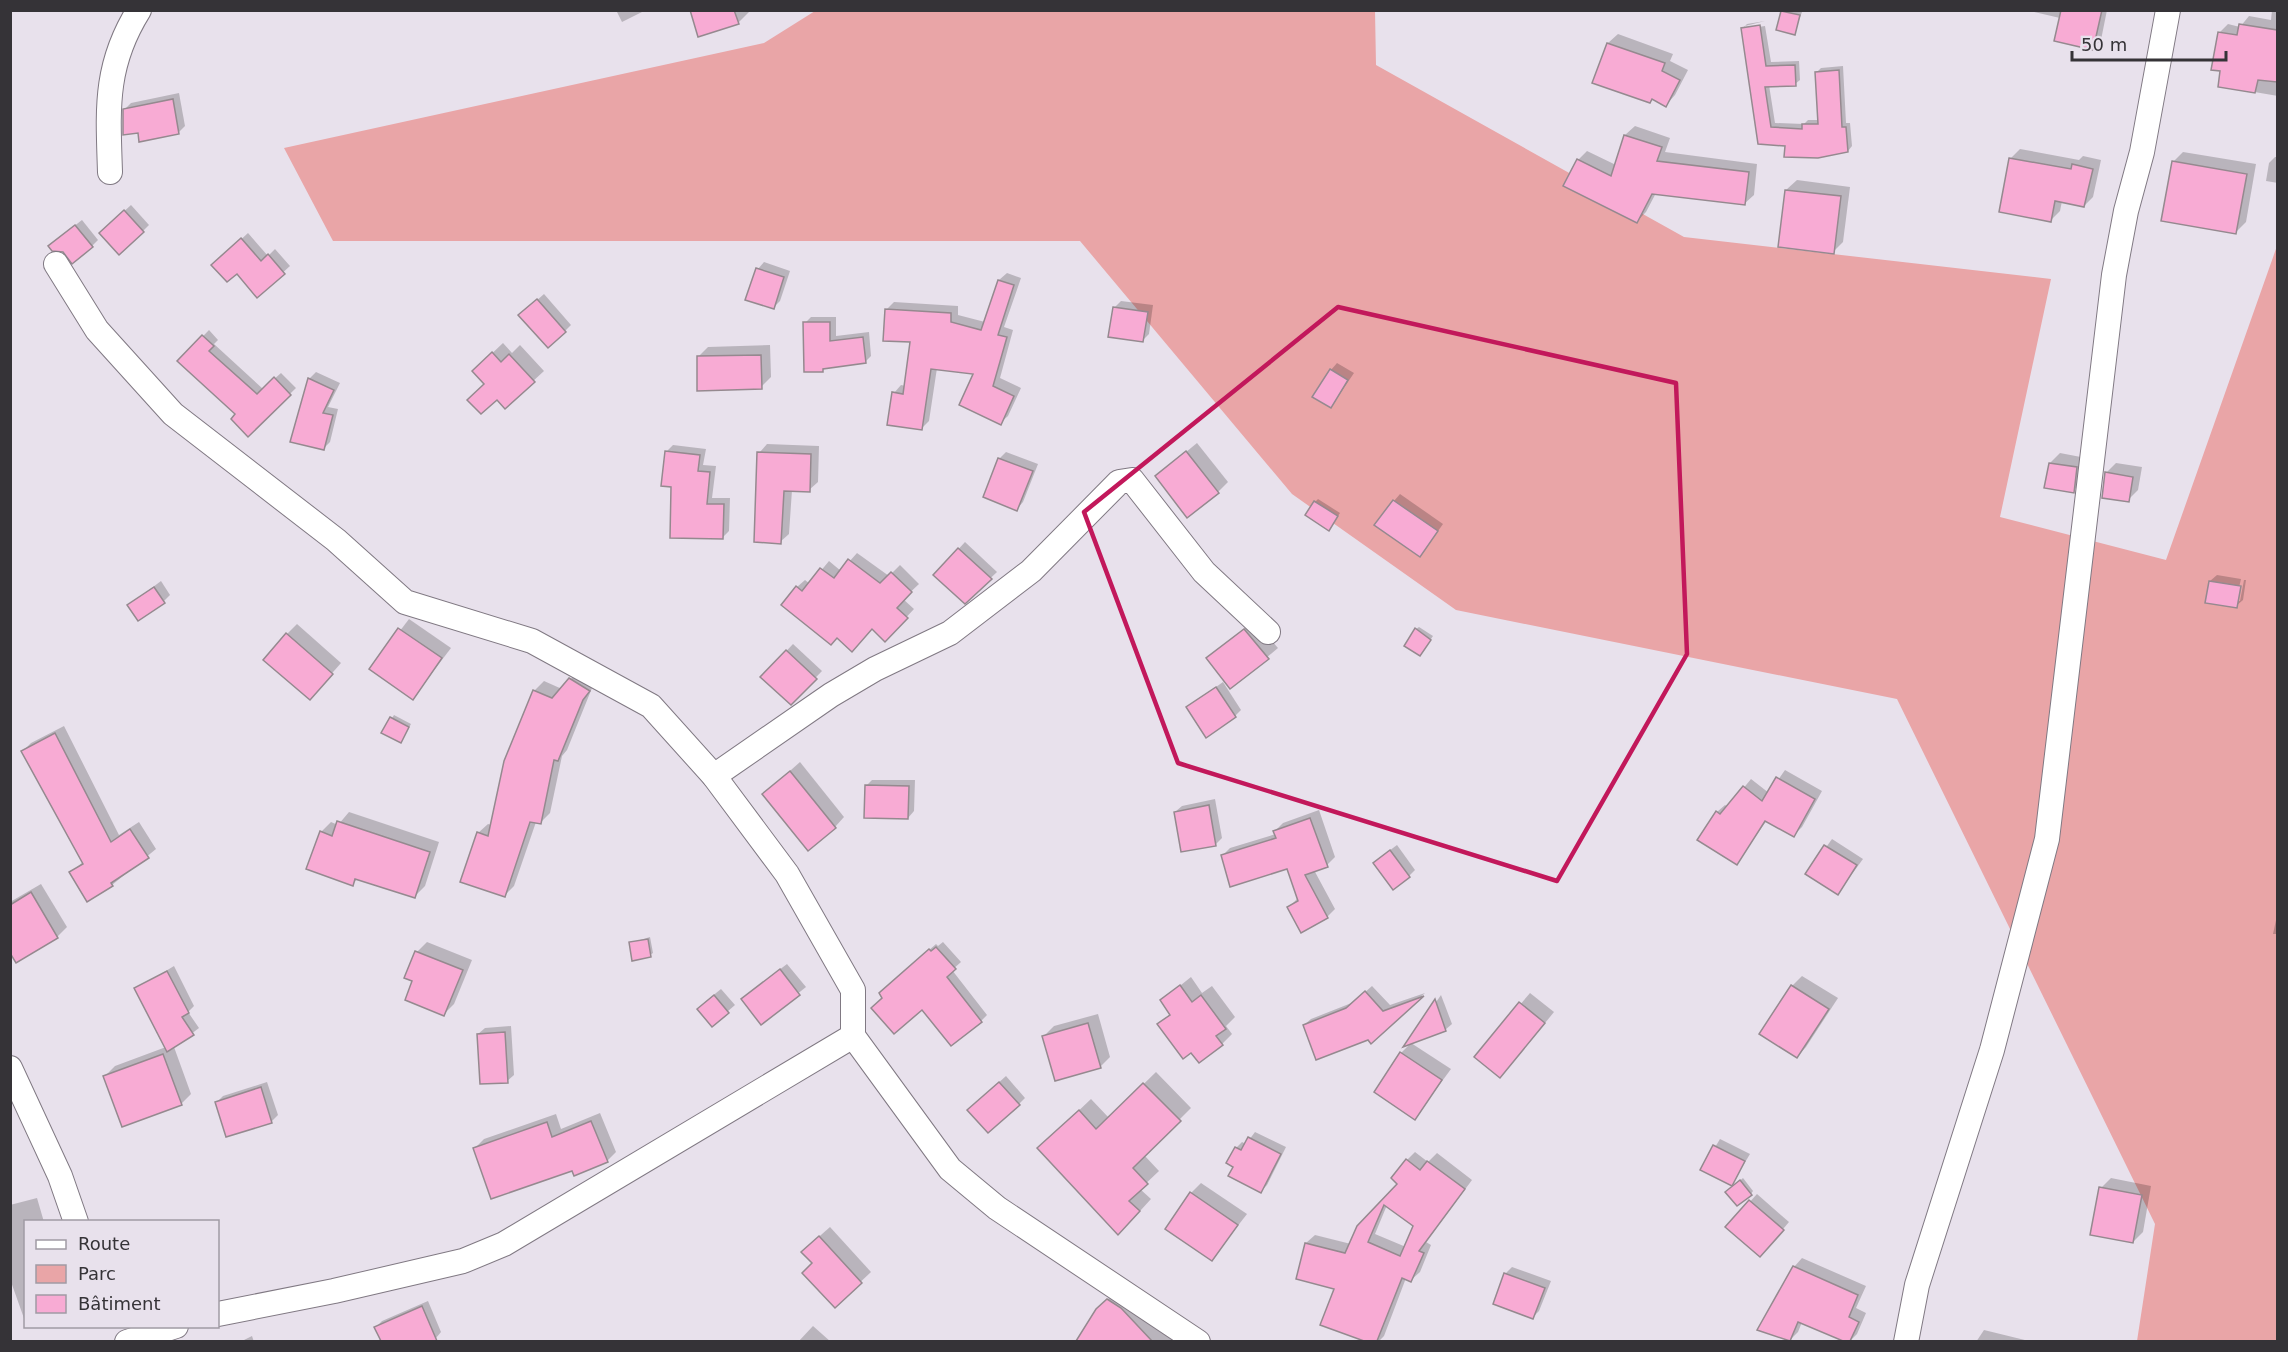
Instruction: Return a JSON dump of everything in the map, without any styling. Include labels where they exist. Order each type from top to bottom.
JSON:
[{"type":"street","points":[[110,172],[108,98],[113,69],[139,10]]},
{"type":"street","points":[[1906,1341],[1917,1285],[1992,1050],[2047,839],[2114,275],[2126,211],[2142,152],[2168,10]]},
{"type":"street","points":[[56,264],[97,330],[172,414],[336,540],[405,602],[532,641],[651,706],[714,776],[787,874],[853,990],[854,1036],[950,1169],[997,1208],[1198,1341]]},
{"type":"street","points":[[714,776],[831,695],[875,669],[950,633],[1031,571],[1119,482],[1132,480],[1204,572],[1268,632]]},
{"type":"street","points":[[219,1314],[334,1291],[463,1261],[504,1244],[854,1036]]},
{"type":"street","points":[[10,1068],[60,1176],[76,1220]]},
{"type":"street","points":[[127,1341],[169,1328]]},
{"type":"highlighted area","points":[[1338,307],[1676,383],[1687,654],[1557,881],[1178,763],[1084,512]]},
{"type":"green space","points":[[815,11],[1375,11],[1376,65],[1684,237],[2051,279],[2000,517],[2166,560],[2277,246],[2277,1341],[2137,1341],[2155,1224],[1897,699],[1456,610],[1292,494],[1080,241],[333,241],[284,148],[764,43]]},
{"type":"building","points":[[690,10],[734,10],[739,24],[698,37]]},
{"type":"building","points":[[2061,10],[2102,10],[2093,50],[2054,41]]},
{"type":"building","points":[[1781,11],[1800,15],[1795,35],[1776,30]]},
{"type":"building","points":[[2239,24],[2277,30],[2277,82],[2258,80],[2255,93],[2218,87],[2220,71],[2211,70],[2218,32],[2237,35]]},
{"type":"building","points":[[1760,25],[1766,66],[1795,65],[1796,86],[1765,87],[1771,127],[1802,129],[1802,124],[1818,124],[1815,72],[1839,70],[1842,127],[1846,127],[1848,152],[1818,158],[1784,157],[1785,146],[1758,144],[1741,28]]},
{"type":"building","points":[[1607,43],[1665,63],[1662,71],[1680,80],[1666,107],[1652,99],[1650,103],[1592,83]]},
{"type":"building","points":[[173,99],[179,134],[139,142],[138,133],[123,135],[123,109]]},
{"type":"building","points":[[1624,135],[1662,147],[1657,161],[1749,172],[1745,205],[1652,194],[1637,223],[1563,186],[1577,159],[1611,176]]},
{"type":"building","points":[[2009,158],[2071,169],[2072,164],[2093,169],[2084,207],[2055,201],[2051,222],[1999,212]]},
{"type":"building","points":[[2172,161],[2247,174],[2236,234],[2161,221]]},
{"type":"building","points":[[1785,190],[1841,196],[1834,254],[1778,247]]},
{"type":"building","points":[[124,210],[144,232],[119,255],[99,233]]},
{"type":"building","points":[[75,225],[93,247],[72,264],[63,252],[52,251],[48,246]]},
{"type":"building","points":[[241,238],[261,261],[268,254],[285,274],[257,298],[237,274],[227,282],[211,265]]},
{"type":"building","points":[[756,268],[784,277],[774,309],[745,300]]},
{"type":"building","points":[[998,280],[1014,285],[998,335],[1007,337],[993,386],[1014,396],[1001,425],[959,405],[973,374],[931,369],[922,430],[887,425],[892,392],[903,394],[910,342],[883,341],[885,309],[951,313],[951,322],[981,330]]},
{"type":"building","points":[[537,299],[566,332],[548,348],[518,315]]},
{"type":"building","points":[[1113,307],[1148,312],[1143,342],[1108,337]]},
{"type":"building","points":[[803,322],[830,322],[830,341],[863,337],[866,363],[823,369],[823,372],[804,372]]},
{"type":"building","points":[[202,335],[214,346],[209,351],[257,394],[274,377],[291,395],[248,437],[231,419],[235,414],[177,361]]},
{"type":"building","points":[[492,352],[501,362],[509,354],[535,382],[505,409],[497,400],[481,414],[467,400],[484,384],[472,371]]},
{"type":"building","points":[[761,355],[762,389],[697,391],[697,356]]},
{"type":"building","points":[[1330,369],[1348,380],[1331,408],[1312,397]]},
{"type":"building","points":[[308,378],[334,390],[323,413],[333,415],[324,450],[290,442]]},
{"type":"building","points":[[665,451],[700,455],[698,471],[710,472],[707,504],[724,504],[723,539],[670,538],[671,487],[661,486]]},
{"type":"building","points":[[1186,451],[1219,493],[1187,518],[1155,476]]},
{"type":"building","points":[[757,452],[811,454],[810,492],[784,491],[781,544],[754,542]]},
{"type":"building","points":[[998,458],[1033,471],[1017,511],[983,497]]},
{"type":"building","points":[[2049,463],[2077,467],[2074,493],[2044,488]]},
{"type":"building","points":[[2105,472],[2133,477],[2129,502],[2102,498]]},
{"type":"building","points":[[1393,500],[1438,531],[1420,557],[1374,525]]},
{"type":"building","points":[[1314,501],[1338,516],[1329,531],[1305,515]]},
{"type":"building","points":[[958,548],[992,579],[965,604],[933,575]]},
{"type":"building","points":[[848,559],[880,583],[891,572],[912,592],[897,608],[908,618],[885,642],[872,629],[852,652],[837,638],[831,645],[781,605],[796,586],[802,591],[820,568],[834,578]]},
{"type":"building","points":[[2209,581],[2241,586],[2237,608],[2205,603]]},
{"type":"building","points":[[154,587],[165,603],[138,621],[127,605]]},
{"type":"building","points":[[398,628],[442,658],[413,700],[369,669]]},
{"type":"building","points":[[1415,628],[1431,640],[1420,656],[1404,646]]},
{"type":"building","points":[[1244,629],[1269,659],[1230,689],[1206,658]]},
{"type":"building","points":[[286,633],[333,674],[310,700],[263,660]]},
{"type":"building","points":[[786,650],[817,679],[791,705],[760,677]]},
{"type":"building","points":[[569,678],[590,691],[583,700],[558,761],[554,760],[541,824],[530,822],[505,897],[460,882],[477,832],[488,836],[504,761],[533,690],[552,698]]},
{"type":"building","points":[[1216,687],[1236,717],[1206,738],[1186,707]]},
{"type":"building","points":[[390,717],[409,727],[401,743],[381,733]]},
{"type":"building","points":[[55,733],[111,842],[130,829],[149,858],[111,883],[113,886],[87,902],[69,872],[83,864],[21,751]]},
{"type":"building","points":[[790,771],[836,828],[808,851],[762,794]]},
{"type":"building","points":[[1776,777],[1815,799],[1794,837],[1765,821],[1737,865],[1697,840],[1716,811],[1720,814],[1743,786],[1762,801]]},
{"type":"building","points":[[865,785],[909,786],[908,819],[864,818]]},
{"type":"building","points":[[1209,805],[1216,846],[1181,852],[1174,812]]},
{"type":"building","points":[[1310,818],[1328,867],[1305,875],[1328,918],[1301,933],[1287,907],[1298,901],[1287,869],[1230,887],[1221,855],[1276,838],[1273,831]]},
{"type":"building","points":[[337,821],[430,852],[415,898],[355,879],[353,886],[306,869],[320,831],[332,836]]},
{"type":"building","points":[[1824,845],[1857,865],[1838,895],[1805,874]]},
{"type":"building","points":[[1390,850],[1410,877],[1393,890],[1373,863]]},
{"type":"building","points":[[31,892],[58,938],[16,963],[10,953],[10,905]]},
{"type":"building","points":[[648,939],[651,957],[632,961],[629,942]]},
{"type":"building","points":[[936,947],[956,969],[947,977],[982,1022],[951,1046],[922,1010],[894,1034],[871,1008],[882,998],[879,993],[929,949],[931,951]]},
{"type":"building","points":[[415,951],[463,970],[444,1016],[405,1000],[412,981],[404,978]]},
{"type":"building","points":[[780,969],[800,995],[761,1025],[741,999]]},
{"type":"building","points":[[167,971],[189,1013],[182,1017],[194,1035],[167,1052],[134,988]]},
{"type":"building","points":[[1180,985],[1192,1002],[1201,995],[1226,1029],[1216,1036],[1223,1045],[1199,1063],[1191,1053],[1183,1059],[1157,1024],[1170,1015],[1160,1000]]},
{"type":"building","points":[[1791,985],[1829,1009],[1797,1058],[1759,1034]]},
{"type":"building","points":[[1365,991],[1383,1011],[1424,996],[1371,1044],[1368,1040],[1316,1060],[1303,1025],[1346,1008]]},
{"type":"building","points":[[714,995],[729,1013],[712,1027],[697,1009]]},
{"type":"building","points":[[1435,999],[1446,1031],[1403,1047]]},
{"type":"building","points":[[1519,1002],[1545,1023],[1500,1078],[1474,1057]]},
{"type":"building","points":[[1088,1023],[1101,1068],[1055,1081],[1042,1036]]},
{"type":"building","points":[[505,1032],[508,1083],[480,1084],[477,1034]]},
{"type":"building","points":[[1400,1052],[1442,1080],[1415,1120],[1374,1092]]},
{"type":"building","points":[[163,1054],[182,1105],[122,1127],[103,1076]]},
{"type":"building","points":[[999,1082],[1020,1105],[988,1133],[967,1110]]},
{"type":"building","points":[[1143,1083],[1181,1121],[1133,1168],[1148,1184],[1129,1201],[1140,1211],[1118,1235],[1037,1148],[1079,1110],[1096,1129]]},
{"type":"building","points":[[261,1087],[272,1123],[226,1137],[215,1102]]},
{"type":"building","points":[[591,1121],[608,1162],[574,1176],[572,1171],[491,1199],[473,1148],[547,1122],[552,1137]]},
{"type":"building","points":[[1248,1137],[1281,1154],[1261,1193],[1228,1176],[1233,1167],[1226,1163],[1235,1147],[1241,1150]]},
{"type":"building","points":[[1713,1145],[1745,1161],[1732,1186],[1700,1170]]},
{"type":"building","points":[[1406,1159],[1420,1170],[1427,1161],[1465,1189],[1419,1251],[1424,1253],[1411,1282],[1402,1278],[1377,1341],[1364,1341],[1320,1325],[1334,1289],[1296,1279],[1305,1243],[1345,1253],[1357,1226],[1397,1184],[1391,1178]],"holes":[[[1384,1205],[1413,1226],[1400,1256],[1368,1242]]]},
{"type":"building","points":[[1740,1180],[1752,1195],[1737,1206],[1725,1192]]},
{"type":"building","points":[[2099,1187],[2142,1195],[2133,1243],[2090,1235]]},
{"type":"building","points":[[1190,1192],[1238,1225],[1212,1261],[1165,1229]]},
{"type":"building","points":[[1749,1200],[1784,1230],[1760,1257],[1725,1227]]},
{"type":"building","points":[[819,1236],[862,1283],[835,1308],[802,1273],[812,1263],[801,1252]]},
{"type":"building","points":[[1793,1266],[1858,1295],[1849,1317],[1859,1322],[1850,1341],[1843,1341],[1798,1322],[1790,1341],[1757,1330]]},
{"type":"building","points":[[1504,1273],[1545,1288],[1533,1319],[1493,1304]]},
{"type":"building","points":[[1107,1299],[1121,1308],[1152,1341],[1076,1341],[1096,1309]]},
{"type":"building","points":[[422,1306],[437,1341],[381,1341],[374,1327]]}]
